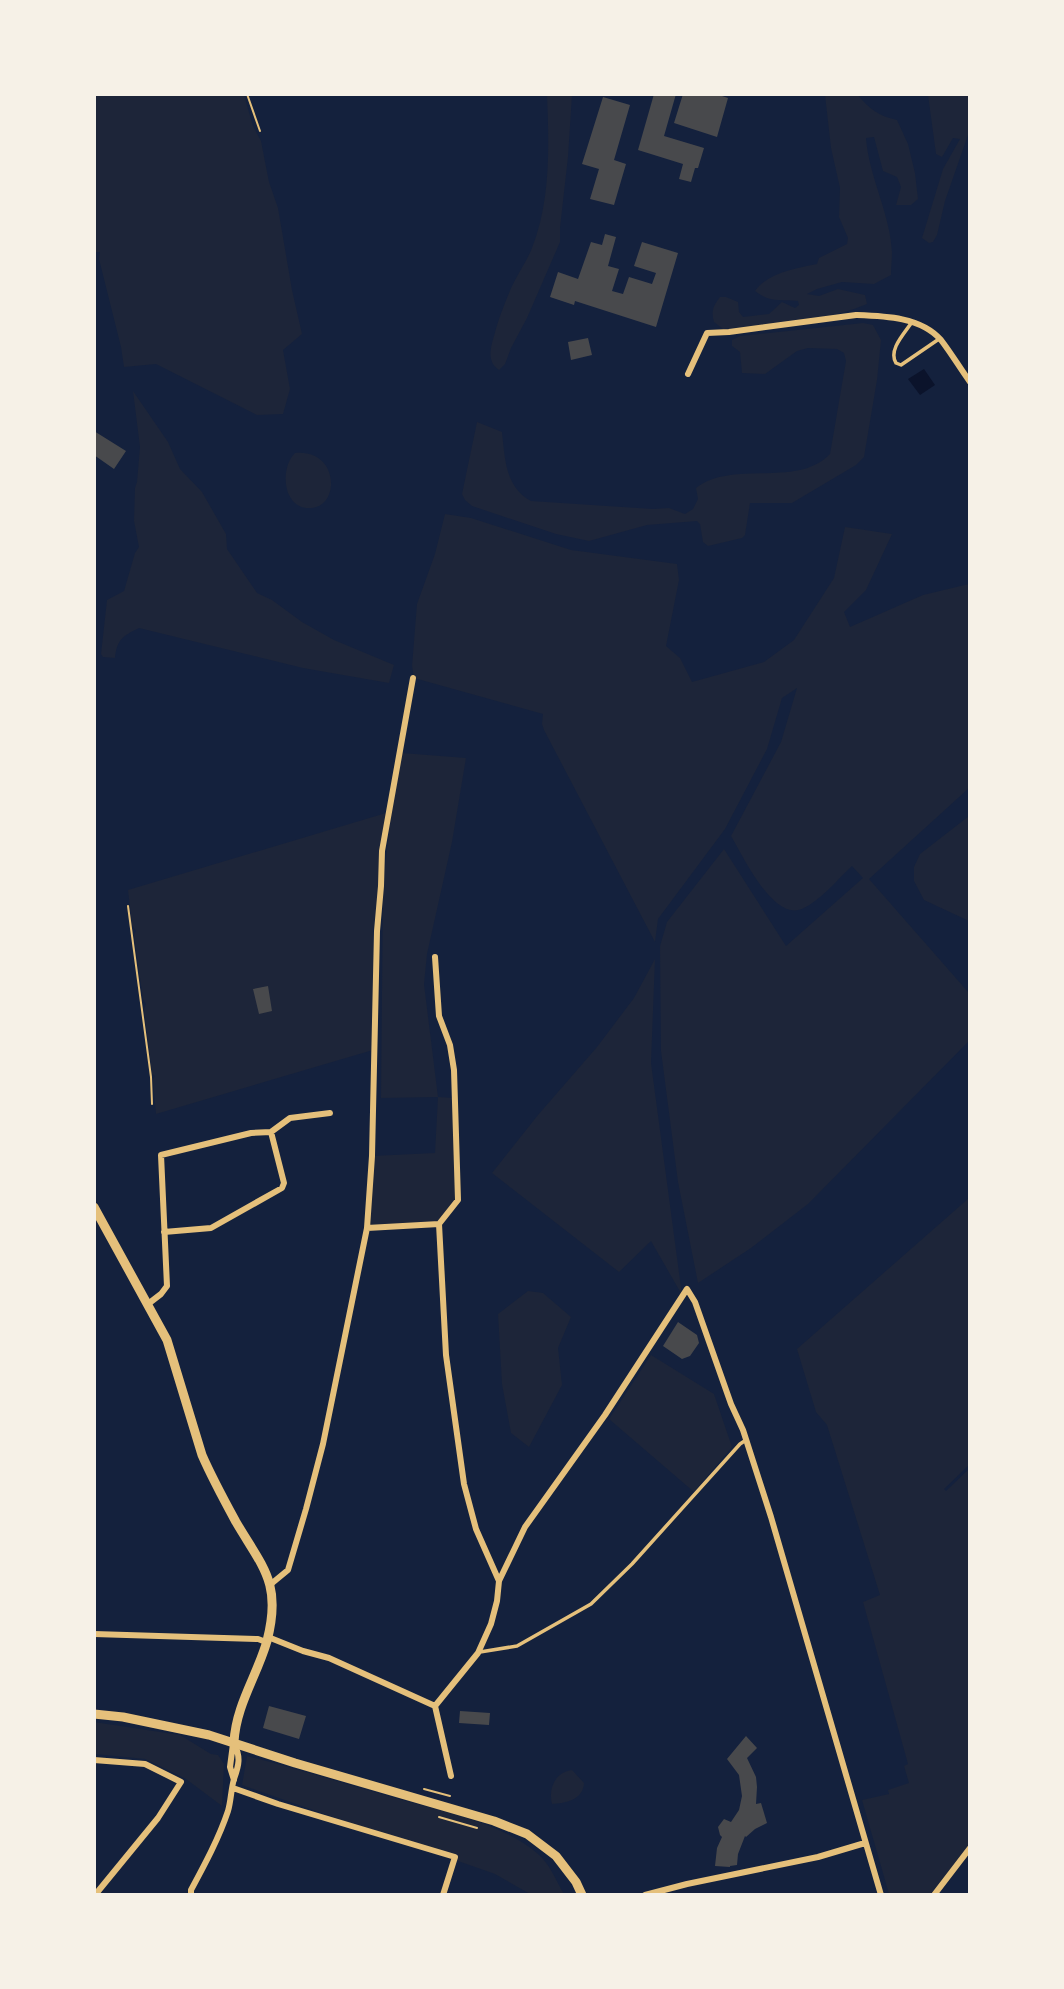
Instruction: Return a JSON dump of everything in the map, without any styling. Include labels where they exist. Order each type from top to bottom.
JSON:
[{"type":"main road","points":[[94,1207],[167,1340],[210,1474],[262,1562],[271,1584],[272,1614],[267,1640],[239,1710],[234,1742]]},
{"type":"main road","points":[[94,1714],[209,1735],[494,1821],[520,1831],[556,1856],[576,1882],[582,1895]]},
{"type":"street","points":[[688,374],[707,333],[856,315],[885,316],[931,331],[970,382]]},
{"type":"street","points":[[271,1584],[288,1570],[306,1509],[323,1444],[367,1228],[372,1156],[377,931],[382,851],[414,678]]},
{"type":"street","points":[[435,957],[439,1016],[450,1045],[454,1070],[458,1200],[439,1224],[446,1355],[469,1509],[499,1581]]},
{"type":"street","points":[[148,1304],[167,1286],[160,1155],[251,1133],[271,1132],[290,1118],[330,1113]]},
{"type":"street","points":[[164,1232],[212,1228],[282,1188],[284,1183],[271,1132]]},
{"type":"street","points":[[367,1228],[439,1224]]},
{"type":"street","points":[[435,1706],[478,1653],[491,1624],[499,1581],[506,1562],[525,1527],[605,1415],[687,1289],[695,1302],[746,1440],[797,1604],[881,1895]]},
{"type":"street","points":[[94,1634],[267,1640],[329,1658],[435,1706]]},
{"type":"street","points":[[435,1706],[451,1776]]},
{"type":"street","points":[[191,1895],[227,1814],[238,1771],[239,1757],[234,1742]]},
{"type":"street","points":[[94,1760],[145,1764],[181,1782],[158,1818],[95,1895]]},
{"type":"street","points":[[233,1788],[455,1857],[443,1895]]},
{"type":"street","points":[[645,1895],[818,1857],[866,1843]]},
{"type":"street","points":[[934,1895],[970,1848]]},
{"type":"lane","points":[[912,323],[893,351],[896,363],[901,365],[939,339]]},
{"type":"lane","points":[[478,1653],[517,1646],[591,1604],[632,1564],[746,1440]]},
{"type":"path","points":[[247,94],[260,131]]},
{"type":"path","points":[[128,906],[151,1077],[152,1104]]},
{"type":"path","points":[[424,1789],[450,1796]]},
{"type":"path","points":[[439,1816],[477,1828]]},
{"type":"shaded area","points":[[94,95],[244,95],[253,126],[261,141],[269,182],[278,208],[302,334],[283,350],[290,389],[283,414],[257,415],[156,364],[124,367],[99,259],[100,252],[96,252],[95,247]]},
{"type":"shaded area","points":[[547,95],[572,95],[560,242],[527,318],[505,364],[499,370],[491,359],[493,341],[509,292],[532,248],[543,211],[548,153]]},
{"type":"shaded area","points":[[825,95],[858,95],[875,111],[897,120],[908,144],[918,199],[911,205],[896,205],[901,187],[897,177],[883,171],[874,137],[866,138],[890,238],[891,275],[874,284],[842,282],[807,294],[819,296],[838,289],[865,295],[867,304],[850,310],[796,322],[723,329],[714,322],[713,315],[714,306],[720,297],[738,302],[739,312],[743,317],[769,314],[782,302],[795,308],[799,305],[798,301],[770,299],[755,291],[767,280],[817,264],[819,258],[847,244],[848,238],[839,217],[840,188],[831,148]]},
{"type":"shaded area","points":[[928,95],[970,95],[969,132],[945,201],[937,235],[933,242],[929,243],[922,238],[943,169],[960,139],[953,138],[942,157],[936,154]]},
{"type":"shaded area","points":[[863,323],[873,325],[881,340],[864,457],[856,465],[792,503],[750,503],[745,535],[742,538],[708,546],[703,542],[697,521],[647,525],[589,541],[556,534],[472,506],[462,494],[477,422],[502,432],[511,480],[522,495],[531,501],[669,508],[685,514],[693,509],[698,499],[696,488],[711,480],[728,475],[800,470],[816,464],[830,454],[846,361],[844,353],[837,349],[808,348],[797,351],[765,374],[742,373],[740,352],[732,346],[732,340],[740,336]]},
{"type":"shaded area","points":[[924,369],[935,385],[920,395],[908,379]]},
{"type":"shaded area","points":[[133,391],[168,442],[180,469],[202,492],[226,534],[227,549],[257,593],[334,640],[394,665],[389,683],[303,668],[139,628],[122,639],[117,646],[115,658],[103,657],[101,654],[107,600],[124,591],[139,547],[134,521],[140,447]]},
{"type":"shaded area","points":[[295,453],[310,454],[321,460],[327,468],[331,489],[320,505],[302,507],[289,496],[286,487],[287,469]]},
{"type":"shaded area","points":[[445,514],[471,518],[571,550],[677,564],[679,580],[666,646],[680,658],[692,682],[764,662],[794,640],[834,578],[845,527],[892,534],[866,590],[844,612],[850,627],[923,595],[969,584],[969,788],[869,879],[969,993],[969,1041],[808,1204],[751,1248],[698,1283],[678,1182],[661,1051],[660,946],[667,922],[724,849],[786,946],[863,878],[852,866],[816,900],[802,909],[791,910],[780,905],[760,885],[731,836],[781,742],[797,688],[782,698],[767,749],[725,829],[658,919],[655,942],[544,730],[543,714],[414,678],[412,666],[417,604],[435,554]]},
{"type":"shaded area","points":[[402,753],[466,758],[452,842],[427,954],[424,984],[438,1097],[381,1098],[383,885],[394,788]]},
{"type":"shaded area","points":[[386,813],[373,932],[373,1050],[156,1114],[153,1080],[155,1076],[152,1074],[144,1009],[146,1004],[143,999],[134,935],[136,931],[132,925],[128,890]]},
{"type":"shaded area","points":[[969,816],[969,921],[924,900],[914,881],[914,867],[920,854]]},
{"type":"shaded area","points":[[655,959],[651,1063],[682,1295],[651,1241],[619,1272],[492,1173],[597,1047],[634,998]]},
{"type":"shaded area","points":[[438,1097],[454,1098],[458,1200],[439,1224],[367,1228],[372,1156],[435,1153]]},
{"type":"shaded area","points":[[969,1198],[969,1465],[944,1489],[946,1491],[969,1469],[969,1845],[931,1894],[889,1894],[862,1800],[889,1794],[888,1790],[909,1783],[904,1766],[908,1764],[863,1602],[880,1595],[827,1425],[816,1412],[797,1349]]},
{"type":"shaded area","points":[[528,1291],[543,1293],[571,1317],[558,1348],[562,1385],[529,1447],[511,1433],[502,1384],[498,1314]]},
{"type":"shaded area","points":[[651,1355],[714,1394],[732,1447],[694,1492],[609,1419]]},
{"type":"shaded area","points":[[94,1722],[180,1735],[211,1754],[218,1755],[224,1764],[222,1806],[186,1779],[145,1759],[95,1754]]},
{"type":"shaded area","points":[[247,1756],[490,1826],[524,1843],[538,1854],[564,1894],[530,1894],[495,1874],[242,1785]]},
{"type":"shaded area","points":[[572,1770],[584,1783],[581,1793],[568,1801],[552,1804],[554,1782],[561,1774]]},
{"type":"building","points":[[654,94],[676,94],[664,136],[704,148],[691,182],[679,179],[683,164],[638,150]]},
{"type":"building","points":[[683,94],[716,94],[728,98],[717,137],[674,123]]},
{"type":"building","points":[[603,97],[630,105],[614,160],[626,164],[614,205],[590,199],[599,169],[582,164]]},
{"type":"building","points":[[605,234],[616,237],[608,266],[619,269],[612,291],[623,294],[629,277],[652,284],[656,273],[634,266],[642,242],[678,253],[656,327],[575,301],[574,305],[550,297],[558,272],[578,279],[591,242],[602,245]]},
{"type":"building","points":[[588,338],[592,355],[571,360],[568,342]]},
{"type":"building","points":[[94,431],[126,451],[114,469],[94,455]]},
{"type":"building","points":[[268,986],[272,1011],[259,1014],[253,989]]},
{"type":"building","points":[[678,1322],[697,1335],[699,1343],[690,1356],[682,1359],[663,1346]]},
{"type":"building","points":[[269,1706],[306,1716],[299,1739],[263,1728]]},
{"type":"building","points":[[460,1711],[490,1713],[489,1725],[459,1723]]},
{"type":"building","points":[[746,1736],[757,1748],[747,1758],[756,1777],[756,1804],[761,1803],[767,1823],[745,1836],[737,1865],[715,1866],[717,1848],[722,1837],[718,1827],[724,1819],[731,1822],[739,1810],[742,1796],[739,1775],[727,1759]]}]
